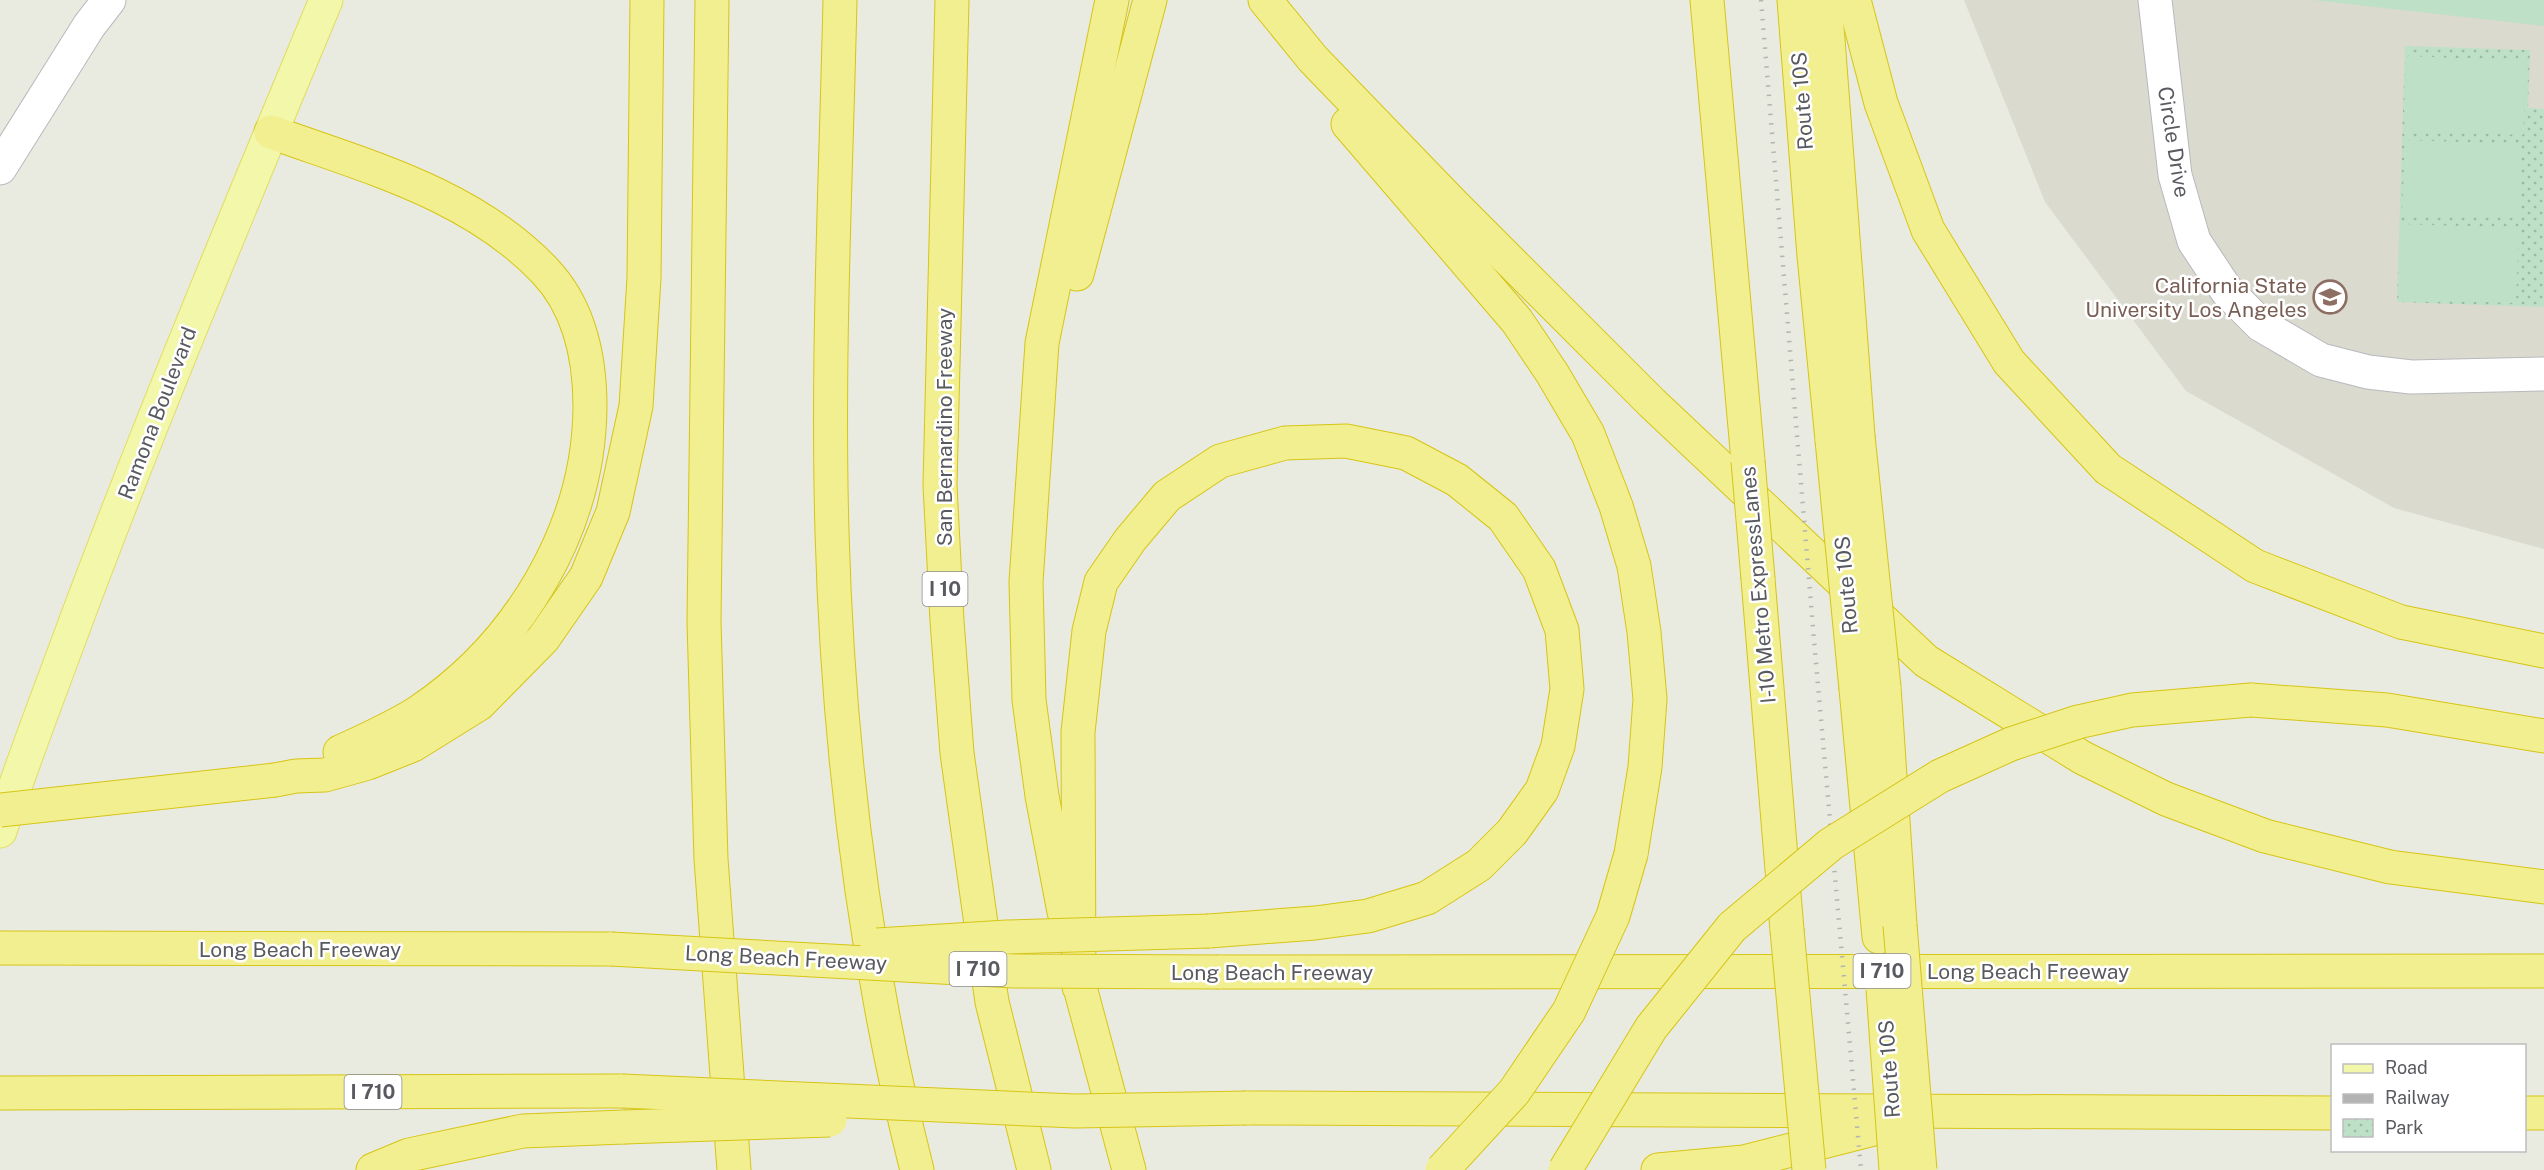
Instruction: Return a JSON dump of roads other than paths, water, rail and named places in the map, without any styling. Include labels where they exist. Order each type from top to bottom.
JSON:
[{"type":"highway","points":[[0,810],[325,775],[368,763],[413,745],[479,704],[543,639],[586,577],[613,512],[636,406],[644,278],[647,0]]},
{"type":"highway","points":[[712,0],[704,622],[711,859],[734,1170]]},
{"type":"highway","points":[[840,0],[831,444],[836,631],[850,811],[864,910],[882,1020],[917,1170]]},
{"type":"highway","name":"San Bernardino Freeway","points":[[952,0],[940,485],[946,621],[957,753],[990,991],[1034,1170]]},
{"type":"highway","points":[[1112,0],[1042,343],[1026,582],[1029,700],[1042,796],[1079,987],[1129,1170]]},
{"type":"highway","points":[[1032,478],[1060,338],[1150,0]]},
{"type":"highway","points":[[1258,0],[1336,110],[1517,321],[1552,373],[1588,434],[1616,506],[1631,556],[1644,632],[1650,699],[1646,767],[1631,854],[1613,916],[1569,1011],[1514,1092],[1442,1170]]},
{"type":"highway","points":[[1265,0],[1313,59],[1469,220],[1652,403],[1926,661],[2082,758],[2166,799],[2254,832],[2390,867],[2544,887]]},
{"type":"highway","name":"I-10 Metro ExpressLanes","points":[[1707,0],[1809,1170]]},
{"type":"highway","name":"Route 10S","points":[[1794,0],[1814,256],[1845,438],[1896,1170]]},
{"type":"highway","points":[[1825,0],[1845,438],[1884,687],[1920,1170]]},
{"type":"highway","points":[[1854,0],[1881,103],[1928,230],[2009,362],[2108,469],[2255,566],[2401,622],[2544,651]]},
{"type":"highway","points":[[271,132],[438,194],[484,220],[521,248],[547,273],[572,307],[585,347],[590,386],[590,433],[583,480],[546,574],[516,618],[485,656],[453,685],[417,712],[285,778]]},
{"type":"highway","points":[[738,955],[1007,937],[1209,931],[1315,923],[1368,916],[1427,898],[1479,865],[1512,832],[1542,790],[1558,746],[1567,689],[1562,630],[1539,569],[1503,517],[1456,480],[1406,453],[1346,441],[1285,443],[1220,461],[1167,496],[1130,540],[1101,582],[1088,642],[1078,732],[1079,987]]},
{"type":"highway","points":[[1565,1170],[1651,1028],[1732,927],[1832,844],[1940,776],[2011,744],[2078,722],[2132,710],[2250,700],[2387,710],[2544,736]]},
{"type":"highway","name":"Long Beach Freeway","points":[[0,948],[611,949],[1014,971],[2544,971]]},
{"type":"highway","name":"I 710","points":[[0,1093],[622,1091],[1075,1112],[1246,1108],[2331,1113]]},
{"type":"highway","points":[[1658,1170],[1744,1162],[1940,1111]]},
{"type":"highway","points":[[373,1170],[409,1155],[523,1131],[1075,1112]]},
{"type":"highway","points":[[2526,1113],[2544,1113]]},
{"type":"main road","name":"Ramona Boulevard","points":[[0,831],[17,779],[103,550],[189,331],[326,0]]},
{"type":"street","points":[[0,168],[89,26],[109,0]]},
{"type":"street","name":"Circle Drive","points":[[2156,0],[2175,175],[2194,241],[2227,291],[2261,325],[2321,360],[2368,372],[2411,377],[2544,374]]},
{"type":"railway","points":[[1761,0],[1861,1170]]},
{"type":"place","name":"California State University Los Angeles","points":[[2330,297]]}]
